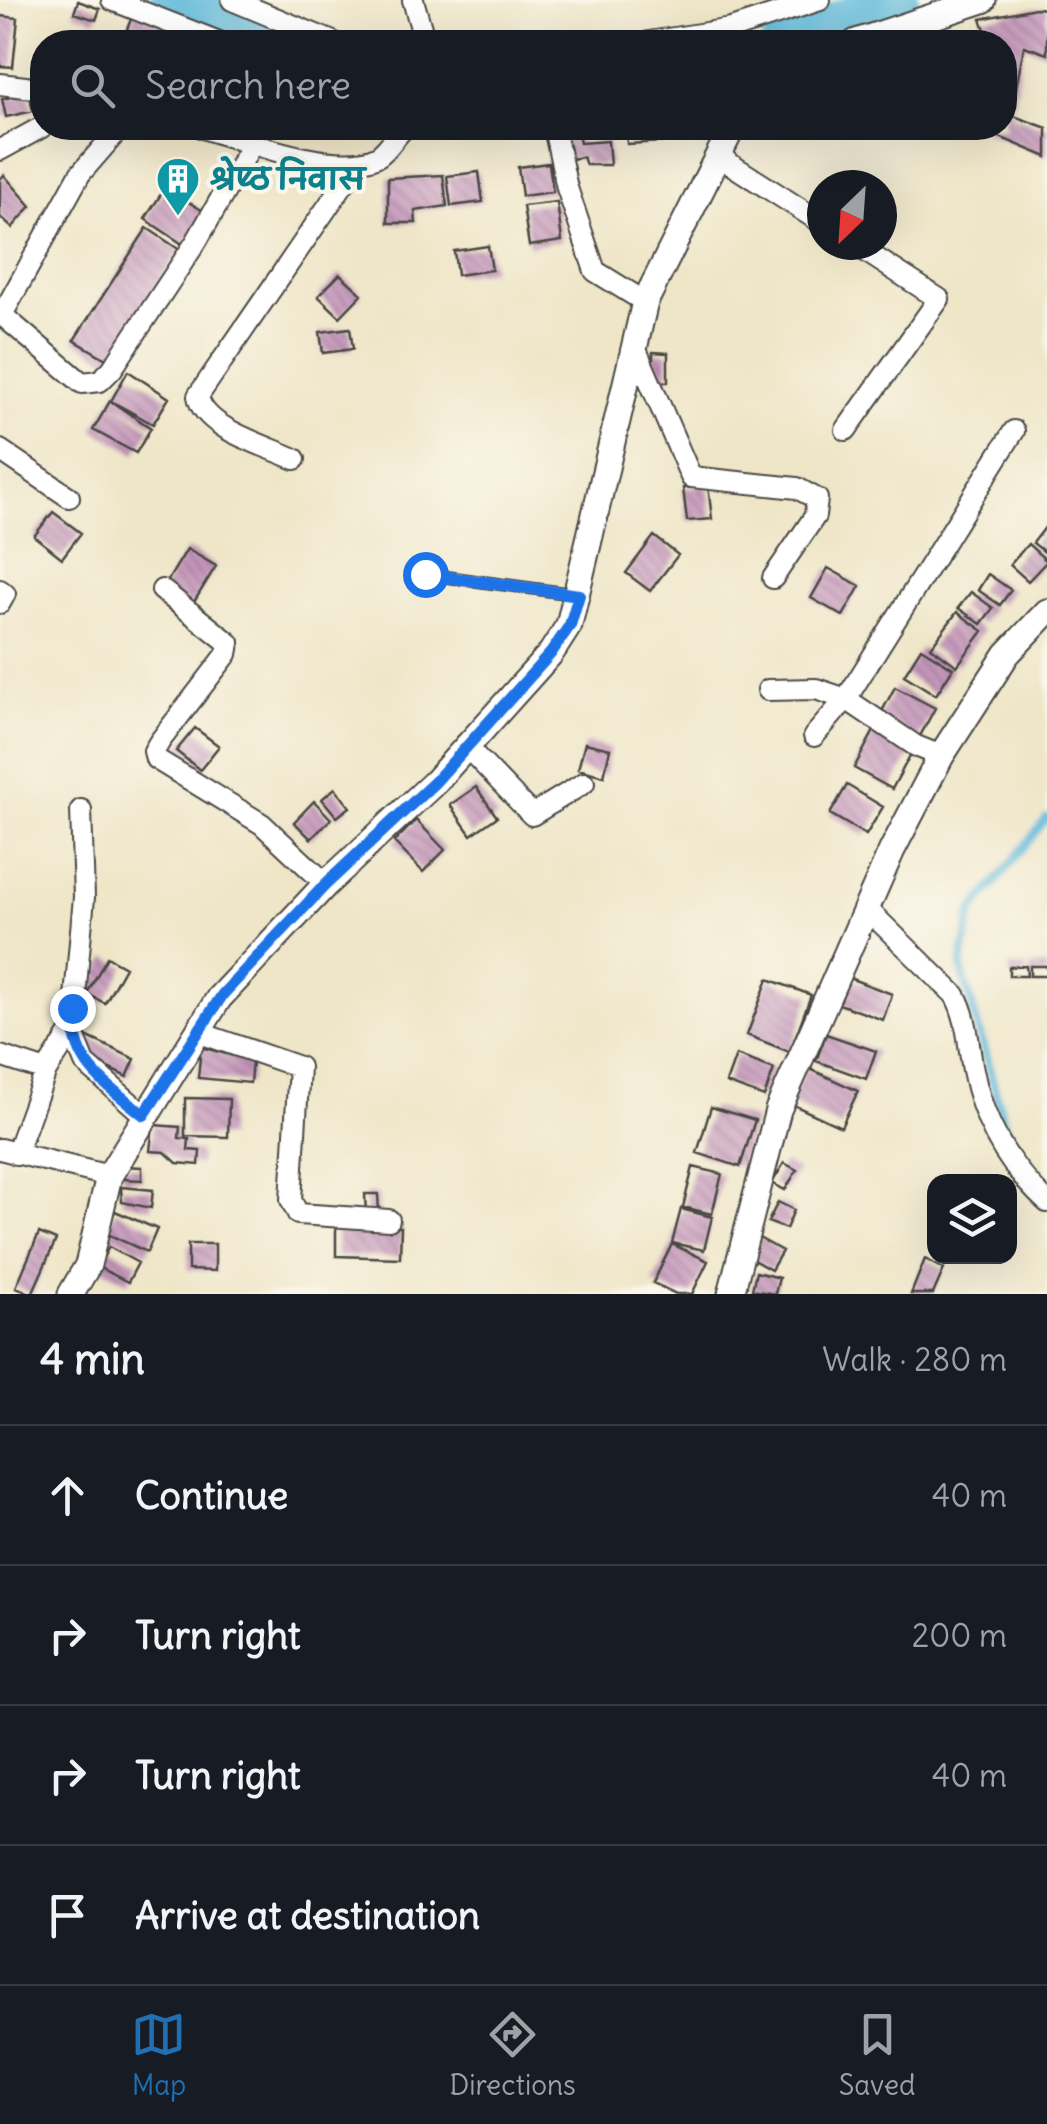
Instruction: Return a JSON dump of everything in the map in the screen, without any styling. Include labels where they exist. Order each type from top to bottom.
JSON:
[{"type":"street","points":[[112,0],[188,30]]},
{"type":"street","points":[[232,0],[305,30]]},
{"type":"street","points":[[413,0],[422,30]]},
{"type":"street","points":[[731,30],[820,0]]},
{"type":"street","points":[[892,30],[983,0]]},
{"type":"street","points":[[0,84],[30,87]]},
{"type":"street","points":[[0,150],[30,134]]},
{"type":"street","points":[[110,140],[80,174],[1,315],[82,384],[100,380],[176,273],[251,146]]},
{"type":"street","points":[[235,140],[357,164],[382,154],[389,140]]},
{"type":"street","points":[[557,140],[567,188],[595,270],[645,302]]},
{"type":"street","points":[[71,1294],[88,1264],[109,1176],[223,994],[326,884],[435,782],[551,653],[570,625],[645,302],[726,140]]},
{"type":"street","points":[[718,156],[807,214]]},
{"type":"street","points":[[295,458],[218,423],[200,406],[198,396],[357,164]]},
{"type":"street","points":[[846,430],[939,299],[879,260]]},
{"type":"street","points":[[634,345],[691,477],[797,488],[817,499],[814,516],[773,578]]},
{"type":"street","points":[[814,736],[846,699],[1014,432]]},
{"type":"street","points":[[0,450],[69,497]]},
{"type":"street","points":[[0,590],[5,594],[0,603]]},
{"type":"street","points":[[162,590],[229,643],[226,654],[160,741],[156,759],[262,824],[326,884]]},
{"type":"street","points":[[731,1294],[778,1110],[892,850],[941,756],[1006,654],[1047,612]]},
{"type":"street","points":[[768,690],[816,689],[846,699],[916,746],[941,756]]},
{"type":"street","points":[[466,745],[532,815],[584,783]]},
{"type":"street","points":[[80,810],[84,897],[72,1031],[84,1063],[144,1115]]},
{"type":"street","points":[[868,910],[954,995],[963,1010],[974,1073],[993,1133],[1022,1179],[1047,1202]]},
{"type":"street","points":[[72,1031],[46,1070],[8,1152],[109,1176]]},
{"type":"street","points":[[196,1032],[299,1068],[291,1200],[298,1214],[388,1220]]},
{"type":"street","points":[[0,1056],[46,1070]]},
{"type":"lane","points":[[425,574],[579,595]]},
{"type":"building","points":[[78,1],[100,9],[96,20],[74,13]]},
{"type":"building","points":[[135,9],[169,29],[169,30],[127,30]]},
{"type":"building","points":[[1047,9],[1047,54],[1024,46],[1017,83],[1017,30],[985,30],[981,19]]},
{"type":"building","points":[[0,16],[18,18],[13,67],[0,66]]},
{"type":"building","points":[[29,93],[30,112],[6,117],[2,99]]},
{"type":"building","points":[[1017,117],[1047,128],[1047,157],[1007,140],[1017,140]]},
{"type":"building","points":[[561,140],[608,141],[610,165],[586,165],[583,157],[565,160]]},
{"type":"building","points":[[627,140],[663,140],[663,142],[627,144]]},
{"type":"building","points":[[549,163],[553,192],[522,196],[518,167]]},
{"type":"building","points":[[479,172],[483,202],[451,206],[447,176]]},
{"type":"building","points":[[4,175],[31,206],[12,228],[0,217],[0,179]]},
{"type":"building","points":[[443,175],[447,206],[415,211],[416,223],[388,223],[388,178]]},
{"type":"building","name":"श्रेष्ठ निवास","points":[[165,188],[210,215],[184,245],[145,219]]},
{"type":"building","points":[[557,202],[562,241],[529,246],[523,206]]},
{"type":"building","points":[[147,228],[180,250],[108,360],[74,340]]},
{"type":"building","points":[[488,246],[492,270],[457,275],[454,251]]},
{"type":"building","points":[[340,274],[362,294],[340,317],[318,296]]},
{"type":"building","points":[[350,328],[353,349],[323,353],[320,332]]},
{"type":"building","points":[[653,352],[668,353],[668,382],[653,382]]},
{"type":"building","points":[[128,371],[169,398],[153,424],[111,401]]},
{"type":"building","points":[[110,401],[151,428],[136,453],[93,430]]},
{"type":"building","points":[[708,485],[712,519],[687,521],[683,488]]},
{"type":"building","points":[[53,512],[81,533],[62,558],[34,536]]},
{"type":"building","points":[[1047,525],[1047,554],[1033,543]]},
{"type":"building","points":[[654,536],[678,555],[650,591],[626,573]]},
{"type":"building","points":[[1028,544],[1047,561],[1028,581],[1010,565]]},
{"type":"building","points":[[187,549],[216,566],[191,607],[162,590]]},
{"type":"building","points":[[828,568],[860,586],[843,616],[811,598]]},
{"type":"building","points":[[988,574],[1011,590],[1000,605],[978,590]]},
{"type":"building","points":[[971,592],[993,608],[981,624],[958,608]]},
{"type":"building","points":[[957,612],[983,631],[957,666],[931,647]]},
{"type":"building","points":[[921,648],[953,668],[936,695],[904,675]]},
{"type":"building","points":[[895,687],[935,708],[919,738],[879,717]]},
{"type":"building","points":[[195,728],[219,746],[200,770],[176,751]]},
{"type":"building","points":[[875,729],[913,750],[892,789],[854,768]]},
{"type":"building","points":[[585,743],[610,749],[604,776],[578,769]]},
{"type":"building","points":[[847,785],[883,807],[866,835],[830,814]]},
{"type":"building","points":[[476,787],[497,817],[471,835],[450,805]]},
{"type":"building","points":[[335,788],[350,807],[337,817],[322,799]]},
{"type":"building","points":[[314,801],[331,819],[311,839],[294,822]]},
{"type":"building","points":[[416,820],[445,850],[423,872],[394,842]]},
{"type":"building","points":[[107,957],[125,967],[105,1003],[87,994]]},
{"type":"building","points":[[1026,966],[1027,976],[1009,976],[1009,967]]},
{"type":"building","points":[[1030,966],[1047,966],[1047,976],[1030,976]]},
{"type":"building","points":[[849,978],[892,994],[883,1020],[839,1004]]},
{"type":"building","points":[[768,979],[811,995],[790,1052],[747,1035]]},
{"type":"building","points":[[826,1034],[876,1051],[866,1079],[816,1061]]},
{"type":"building","points":[[88,1037],[135,1059],[127,1077],[80,1055]]},
{"type":"building","points":[[201,1047],[252,1061],[250,1083],[198,1078]]},
{"type":"building","points":[[736,1055],[774,1069],[764,1097],[726,1083]]},
{"type":"building","points":[[806,1067],[858,1091],[841,1127],[789,1103]]},
{"type":"building","points":[[185,1098],[229,1099],[228,1137],[185,1136]]},
{"type":"building","points":[[711,1107],[755,1120],[740,1167],[697,1153]]},
{"type":"building","points":[[153,1125],[180,1127],[179,1138],[189,1139],[188,1150],[200,1151],[199,1165],[177,1163],[165,1152],[150,1151]]},
{"type":"building","points":[[784,1163],[797,1170],[785,1190],[772,1183]]},
{"type":"building","points":[[122,1166],[142,1167],[142,1180],[122,1179]]},
{"type":"building","points":[[693,1167],[722,1174],[712,1214],[683,1207]]},
{"type":"building","points":[[121,1187],[153,1190],[151,1208],[122,1202]]},
{"type":"building","points":[[365,1194],[378,1194],[379,1213],[366,1214]]},
{"type":"building","points":[[778,1202],[794,1210],[786,1229],[768,1222]]},
{"type":"building","points":[[681,1209],[712,1217],[704,1250],[672,1243]]},
{"type":"building","points":[[115,1211],[157,1229],[147,1252],[105,1233]]},
{"type":"building","points":[[336,1225],[401,1227],[400,1258],[336,1256]]},
{"type":"building","points":[[39,1233],[56,1240],[32,1294],[16,1287]]},
{"type":"building","points":[[759,1238],[782,1251],[771,1270],[748,1257]]},
{"type":"building","points":[[188,1244],[215,1244],[215,1271],[188,1270]]},
{"type":"building","points":[[672,1244],[708,1261],[692,1294],[676,1294],[653,1283]]},
{"type":"building","points":[[109,1247],[138,1263],[128,1282],[98,1267]]},
{"type":"building","points":[[925,1259],[927,1264],[944,1269],[933,1294],[911,1294]]},
{"type":"building","points":[[756,1272],[779,1278],[775,1294],[752,1290]]},
{"type":"waterway","points":[[170,0],[253,30]]},
{"type":"waterway","points":[[815,30],[899,0]]},
{"type":"waterway","points":[[1045,1188],[1018,1153],[1004,1122],[961,966],[972,912],[1047,818]]},
{"type":"place","name":"श्रेष्ठ निवास","points":[[178,217]]},
{"type":"route","points":[[72,1008],[72,1031],[84,1063],[144,1115],[223,994],[326,884],[435,782],[551,653],[570,625],[579,595],[425,574]]}]
